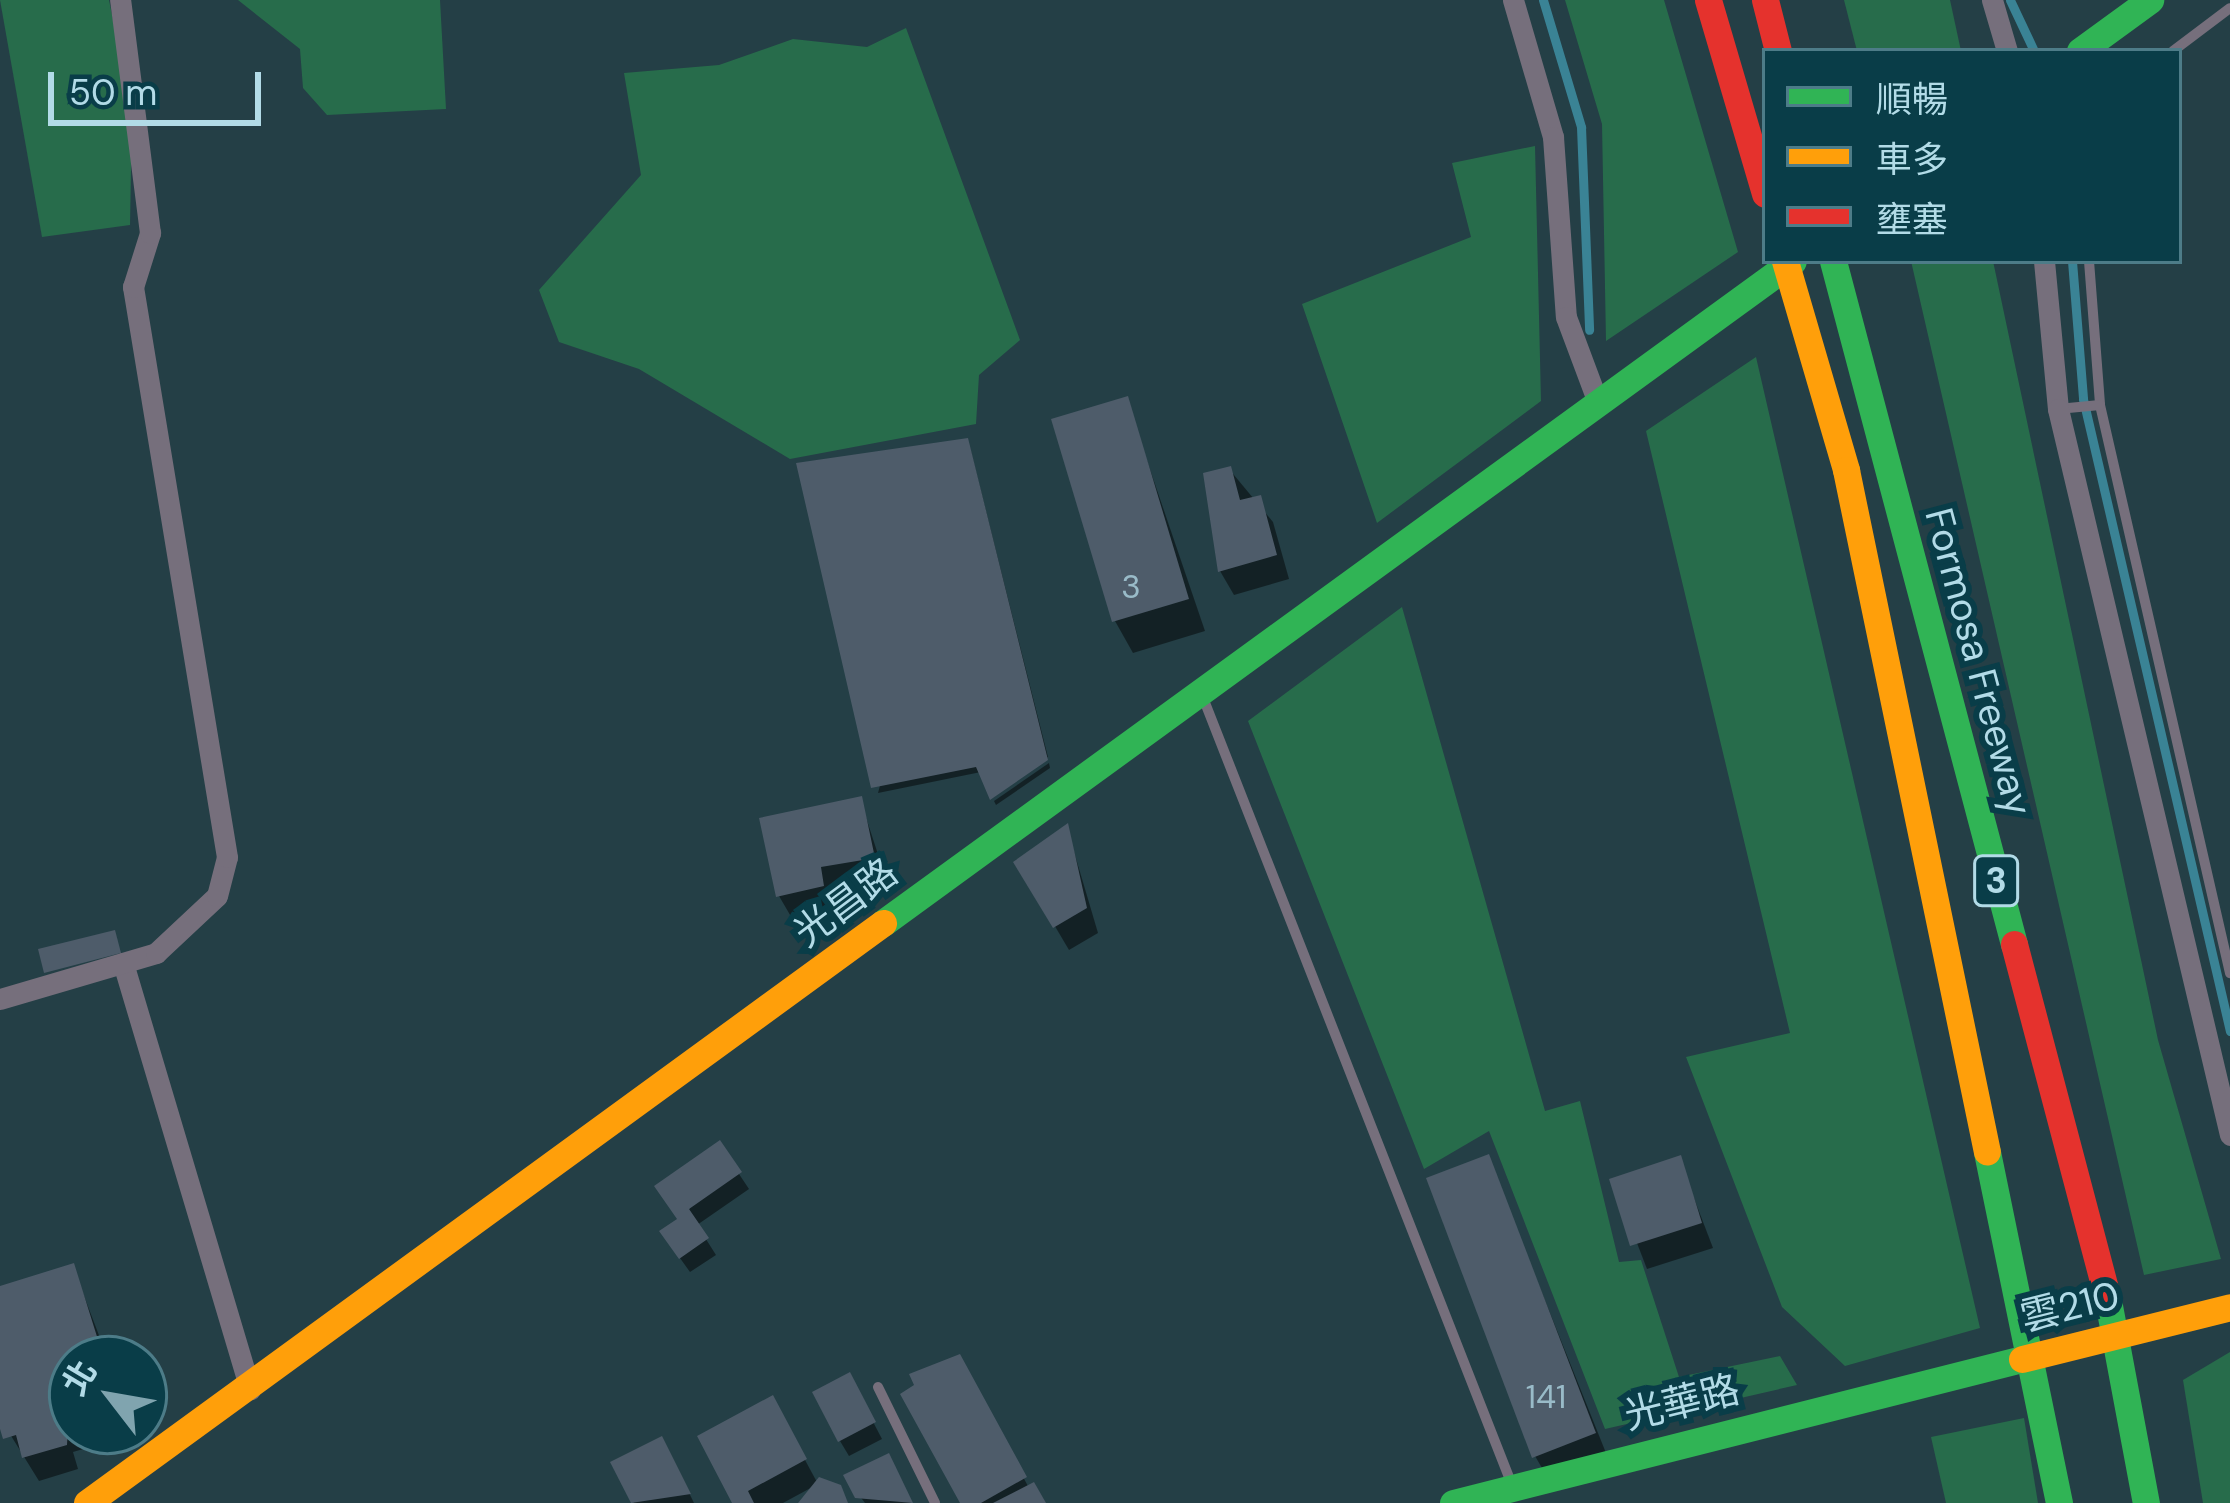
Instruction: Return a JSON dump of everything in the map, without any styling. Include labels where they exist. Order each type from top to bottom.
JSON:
[{"type":"main road","points":[[1708,0],[1762,184]]},
{"type":"main road","points":[[1765,0],[1777,48]]},
{"type":"main road","points":[[2084,48],[2150,0]]},
{"type":"main road","name":"光昌路","points":[[87,1503],[250,1389],[1200,688],[1785,264]]},
{"type":"main road","name":"Formosa Freeway","points":[[1790,264],[1846,470],[2060,1503]]},
{"type":"main road","name":"Formosa Freeway","points":[[1834,264],[2106,1289],[2146,1503]]},
{"type":"main road","name":"雲210","points":[[1930,1384],[2230,1307]]},
{"type":"main road","name":"光華路","points":[[1453,1503],[1516,1494],[1930,1384]]},
{"type":"street","points":[[0,999],[155,953],[217,896],[227,856],[134,287],[150,233],[120,0]]},
{"type":"street","points":[[1513,0],[1552,137],[1566,316],[1597,400]]},
{"type":"street","points":[[1992,0],[2006,48]]},
{"type":"street","points":[[2044,264],[2058,409],[2230,1135]]},
{"type":"street","points":[[123,963],[250,1389]]},
{"type":"lane","points":[[2177,48],[2230,8]]},
{"type":"lane","points":[[2089,264],[2100,405],[2230,973]]},
{"type":"lane","points":[[2058,409],[2100,405]]},
{"type":"lane","points":[[1200,688],[1516,1494]]},
{"type":"lane","points":[[878,1387],[935,1503]]},
{"type":"green space","points":[[0,0],[109,0],[132,114],[130,225],[42,237]]},
{"type":"green space","points":[[238,0],[440,0],[446,109],[327,115],[303,88],[300,49]]},
{"type":"green space","points":[[1565,0],[1664,0],[1738,252],[1606,341],[1602,124]]},
{"type":"green space","points":[[1844,0],[1950,0],[1960,48],[1856,48]]},
{"type":"green space","points":[[906,28],[1020,340],[979,375],[976,424],[790,459],[639,369],[559,342],[539,290],[641,175],[624,73],[719,65],[793,39],[867,47]]},
{"type":"green space","points":[[1535,146],[1541,401],[1377,523],[1302,304],[1471,237],[1452,163]]},
{"type":"green space","points":[[1912,264],[1994,264],[2158,1040],[2221,1259],[2144,1275]]},
{"type":"green space","points":[[1756,357],[1980,1328],[1845,1366],[1782,1307],[1686,1057],[1790,1033],[1646,431]]},
{"type":"green space","points":[[1402,607],[1545,1111],[1580,1101],[1619,1262],[1641,1260],[1679,1377],[1780,1356],[1797,1385],[1605,1429],[1489,1131],[1424,1169],[1248,721]]},
{"type":"green space","points":[[2230,1352],[2230,1503],[2203,1503],[2183,1380]]},
{"type":"green space","points":[[2024,1418],[2038,1503],[1946,1503],[1931,1437]]},
{"type":"building","points":[[1128,396],[1189,599],[1112,622],[1051,419]]},
{"type":"building","points":[[968,438],[1048,760],[990,800],[976,767],[871,788],[796,463]]},
{"type":"building","points":[[1231,466],[1240,500],[1261,495],[1277,555],[1218,572],[1203,473]]},
{"type":"building","points":[[862,796],[875,858],[821,867],[824,886],[776,897],[759,818]]},
{"type":"building","points":[[1068,823],[1087,908],[1053,928],[1013,862]]},
{"type":"building","points":[[115,930],[121,953],[44,973],[38,949]]},
{"type":"building","points":[[720,1140],[742,1172],[689,1209],[709,1238],[679,1259],[659,1231],[677,1219],[654,1186]]},
{"type":"building","points":[[1489,1154],[1596,1433],[1532,1458],[1426,1178]]},
{"type":"building","points":[[1681,1155],[1702,1223],[1630,1246],[1609,1179]]},
{"type":"building","points":[[74,1263],[96,1335],[48,1335],[48,1450],[22,1458],[16,1435],[3,1439],[0,1429],[0,1286]]},
{"type":"building","points":[[960,1354],[1027,1477],[981,1503],[960,1503],[900,1394],[914,1385],[909,1374]]},
{"type":"building","points":[[850,1372],[876,1422],[838,1442],[812,1392]]},
{"type":"building","points":[[773,1395],[807,1459],[748,1491],[754,1503],[732,1503],[697,1436]]},
{"type":"building","points":[[662,1436],[691,1494],[631,1503],[610,1462]]},
{"type":"building","points":[[889,1453],[913,1503],[855,1498],[843,1475]]},
{"type":"building","points":[[819,1477],[841,1485],[848,1503],[798,1503]]},
{"type":"building","points":[[1034,1482],[1046,1503],[993,1503]]},
{"type":"waterway","points":[[1543,0],[1581,127],[1589,330]]},
{"type":"waterway","points":[[2010,0],[2033,48]]},
{"type":"waterway","points":[[2072,264],[2083,399],[2230,1031]]},
{"type":"traffic: fast","points":[[2084,48],[2150,0]]},
{"type":"traffic: fast","points":[[883,923],[1789,264]]},
{"type":"traffic: fast","points":[[1834,264],[2014,944]]},
{"type":"traffic: fast","points":[[1987,1152],[2059,1503]]},
{"type":"traffic: fast","points":[[2107,1295],[2146,1503]]},
{"type":"traffic: fast","points":[[1453,1503],[2022,1359]]},
{"type":"traffic: slow","points":[[1786,264],[1846,470],[1987,1152]]},
{"type":"traffic: slow","points":[[87,1503],[883,923]]},
{"type":"traffic: slow","points":[[2022,1359],[2230,1307]]},
{"type":"traffic: jam","points":[[1708,0],[1762,184]]},
{"type":"traffic: jam","points":[[1765,0],[1777,48]]},
{"type":"traffic: jam","points":[[2014,944],[2107,1295]]}]
